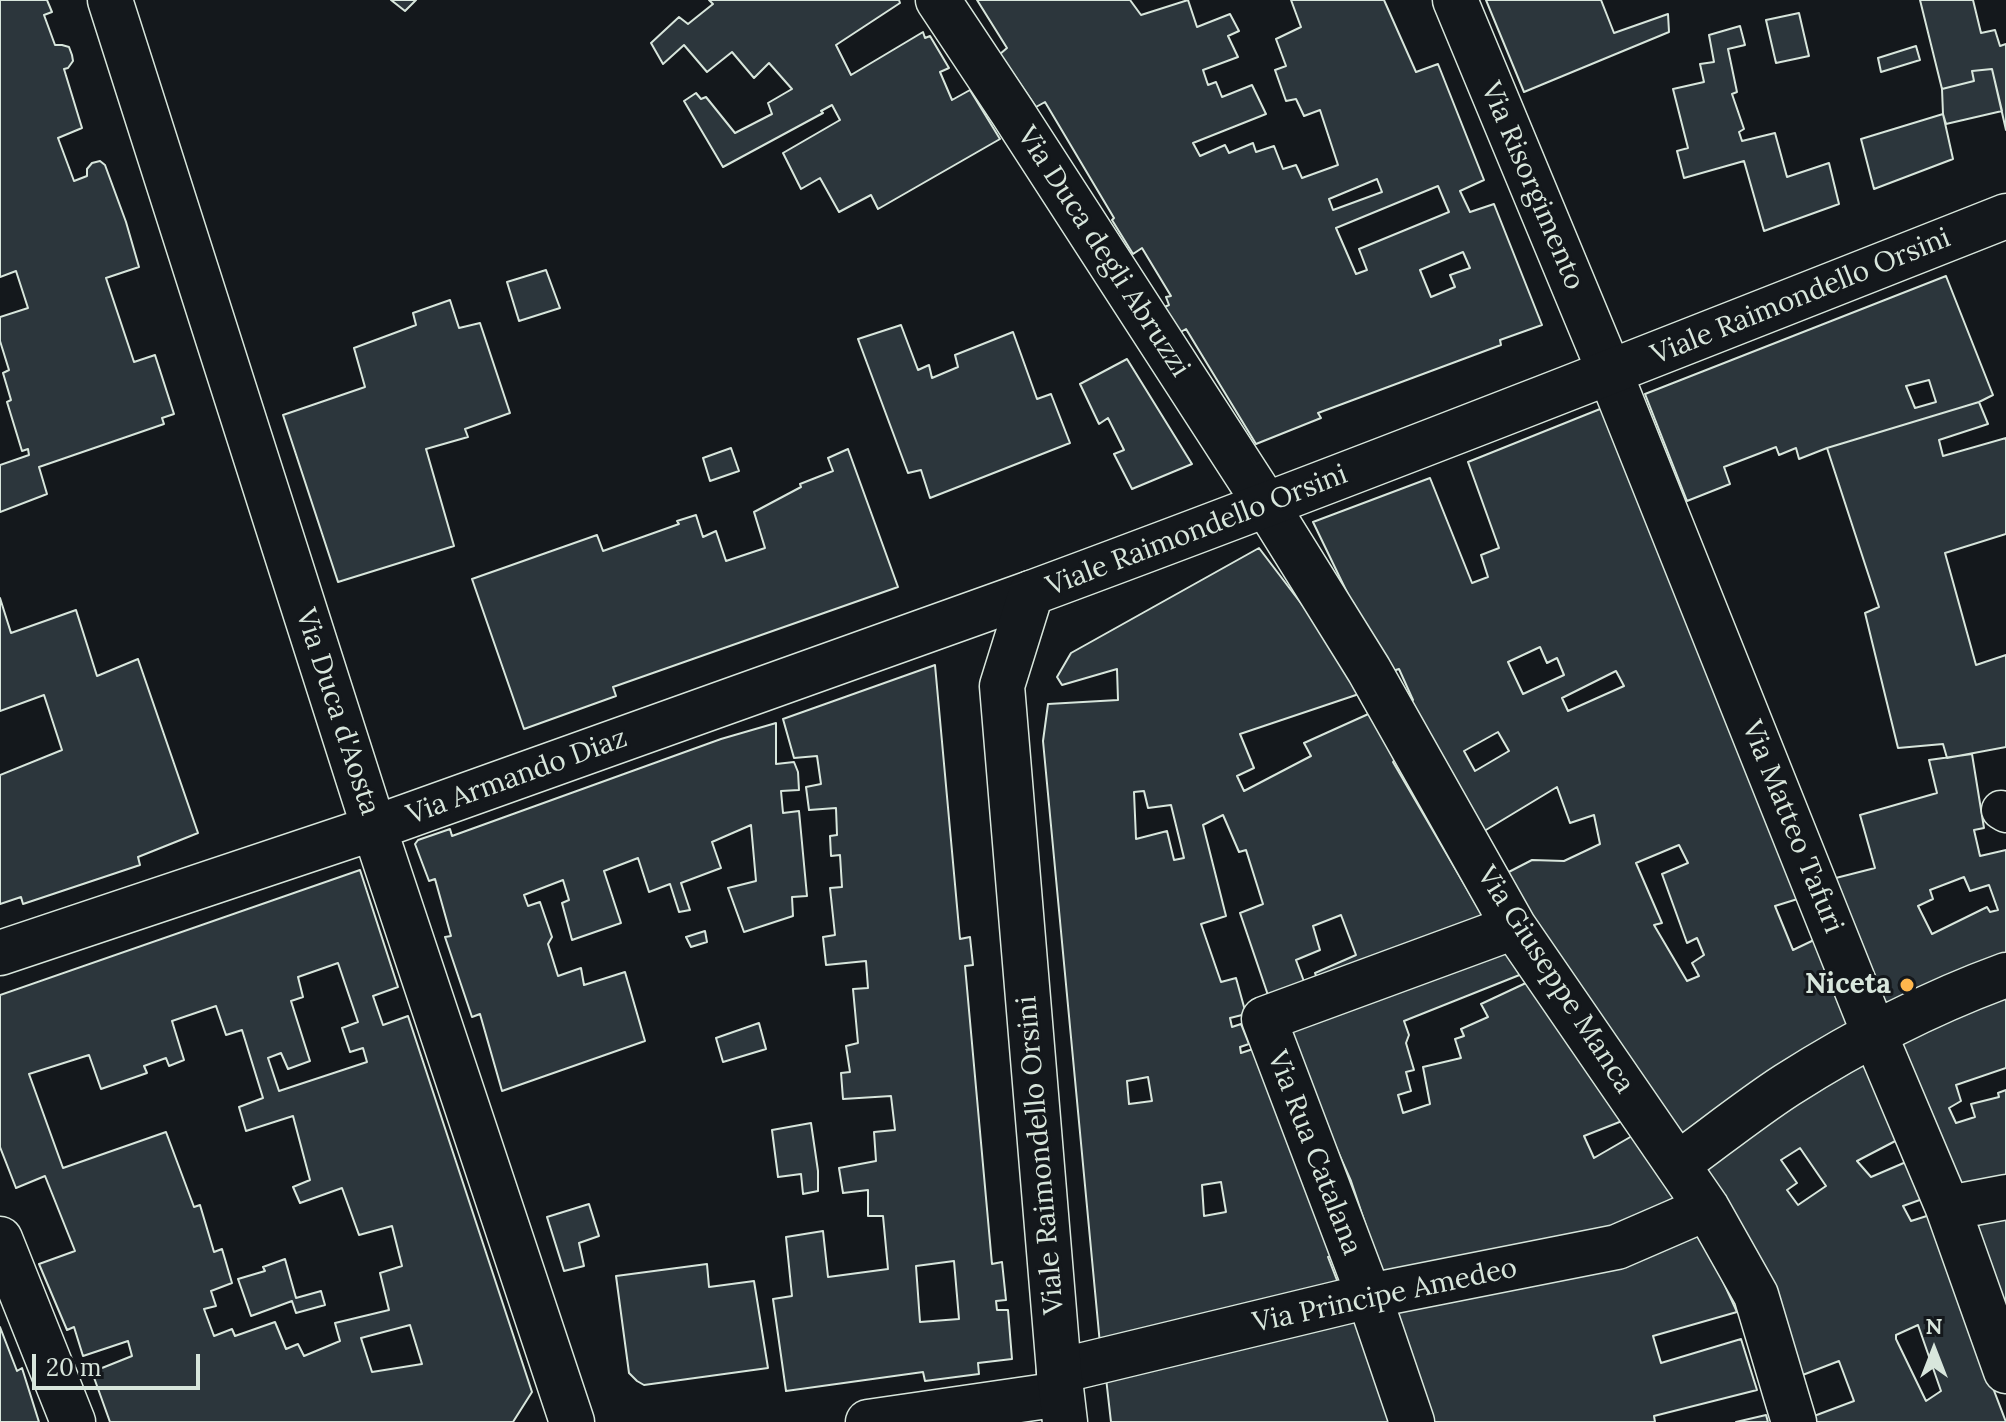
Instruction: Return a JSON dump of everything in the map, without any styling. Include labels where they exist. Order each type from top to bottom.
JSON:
[{"type":"street","name":"Via Duca d'Aosta","points":[[110,0],[374,828],[572,1422]]},
{"type":"street","name":"Via Duca degli Abruzzi","points":[[938,0],[1267,506]]},
{"type":"street","name":"Via Risorgimento","points":[[1455,0],[1610,373]]},
{"type":"street","name":"Viale Raimondello Orsini","points":[[1062,1396],[1002,686],[1031,593],[1267,506],[2006,216]]},
{"type":"street","name":"Via Matteo Tafuri","points":[[1610,373],[1874,1033],[1948,1208],[2006,1371]]},
{"type":"street","name":"Via Giuseppe Manca","points":[[1267,506],[1369,670],[1514,927],[1707,1208],[1756,1295],[1794,1422]]},
{"type":"street","name":"Via Armando Diaz","points":[[0,953],[374,828],[1031,593]]},
{"type":"street","name":"Via Rua Catalana","points":[[1412,1422],[1369,1296],[1264,1019],[1514,927]]},
{"type":"street","points":[[1678,1164],[1786,1086],[1874,1033],[2006,975]]},
{"type":"street","points":[[1948,1208],[2006,1197]]},
{"type":"street","name":"Via Principe Amedeo","points":[[868,1422],[1062,1396],[1369,1296],[1617,1247],[1707,1208]]},
{"type":"street","points":[[0,1239],[73,1422]]},
{"type":"building","points":[[0,0],[47,0],[52,12],[44,15],[55,45],[69,47],[73,61],[64,69],[82,128],[58,138],[74,181],[87,176],[87,169],[92,163],[100,161],[105,165],[139,267],[106,278],[134,362],[155,355],[174,414],[162,418],[164,424],[39,467],[47,494],[0,512],[0,465],[29,455],[28,449],[22,451],[7,402],[11,400],[3,373],[9,370],[0,341],[0,317],[28,308],[16,271],[0,277]]},
{"type":"building","points":[[391,0],[416,0],[405,11]]},
{"type":"building","points":[[709,0],[899,0],[900,3],[836,45],[851,75],[923,32],[925,38],[930,36],[949,68],[940,72],[952,100],[970,90],[1000,139],[878,209],[871,195],[839,212],[820,178],[801,189],[783,153],[840,120],[832,105],[821,111],[823,113],[723,167],[684,101],[696,93],[701,99],[706,97],[735,133],[772,114],[768,103],[792,89],[769,63],[754,78],[732,52],[707,72],[684,45],[663,64],[651,43],[679,17],[688,24],[713,4]]},
{"type":"building","points":[[977,0],[1130,0],[1141,15],[1188,0],[1197,27],[1230,14],[1239,31],[1228,36],[1238,57],[1203,70],[1208,85],[1216,82],[1222,97],[1252,85],[1266,114],[1193,143],[1200,156],[1225,145],[1229,153],[1253,143],[1256,152],[1274,146],[1283,169],[1296,165],[1302,178],[1338,165],[1320,110],[1304,116],[1296,99],[1286,101],[1275,70],[1286,66],[1276,39],[1301,27],[1291,0],[1384,0],[1416,72],[1438,64],[1484,180],[1460,191],[1470,212],[1494,204],[1542,325],[1500,340],[1501,345],[1318,413],[1321,418],[1256,444],[1186,329],[1177,334],[1162,308],[1169,305],[1166,297],[1171,296],[1142,248],[1133,254],[1045,102],[1036,107],[1000,54],[1007,48]],"holes":[[[1377,179],[1382,192],[1333,210],[1329,199]],[[1438,186],[1449,212],[1359,249],[1367,270],[1356,274],[1336,228]],[[1463,252],[1470,268],[1450,275],[1455,287],[1431,297],[1420,270]]]},
{"type":"building","points":[[1486,0],[1601,0],[1614,33],[1668,14],[1669,32],[1524,92]]},
{"type":"building","points":[[1920,0],[1973,0],[1981,33],[1995,30],[2000,46],[2006,44],[2006,130],[1992,69],[1972,71],[1974,81],[1942,89]]},
{"type":"building","points":[[1799,13],[1809,56],[1776,63],[1766,20]]},
{"type":"building","points":[[1740,26],[1745,45],[1728,49],[1737,92],[1732,94],[1744,129],[1739,132],[1742,141],[1775,133],[1787,177],[1829,163],[1839,204],[1764,231],[1744,161],[1684,178],[1677,151],[1688,148],[1673,89],[1704,82],[1700,64],[1714,62],[1709,35]]},
{"type":"building","points":[[1916,46],[1920,60],[1881,72],[1878,58]]},
{"type":"building","points":[[1992,69],[2002,111],[1946,124],[1942,89],[1974,81],[1972,71]]},
{"type":"building","points":[[1943,114],[1953,159],[1874,189],[1861,139]]},
{"type":"building","points":[[546,270],[560,308],[519,321],[507,282]]},
{"type":"building","points":[[1946,276],[1993,395],[1799,459],[1796,448],[1779,455],[1776,447],[1724,467],[1730,484],[1687,501],[1645,394]],"holes":[[[1929,380],[1936,402],[1915,408],[1906,386]]]},
{"type":"building","points":[[450,300],[459,328],[480,323],[510,413],[465,429],[468,437],[426,449],[454,546],[338,582],[283,415],[365,387],[354,348],[416,325],[413,313]]},
{"type":"building","points":[[901,325],[918,370],[929,365],[932,378],[958,367],[955,355],[1013,332],[1037,399],[1051,394],[1070,443],[930,498],[921,470],[908,473],[858,339]]},
{"type":"building","points":[[1127,359],[1192,464],[1132,489],[1114,454],[1124,450],[1108,418],[1099,424],[1080,384]]},
{"type":"building","points":[[1979,402],[1988,424],[1939,440],[1943,456],[2006,438],[2006,534],[1945,553],[1976,665],[2006,655],[2006,747],[1947,758],[1943,744],[1898,748],[1865,613],[1879,607],[1827,448]]},
{"type":"building","points":[[1610,405],[1804,897],[1775,906],[1793,950],[1816,939],[1854,1011],[1848,1035],[1684,1142],[1499,877],[1532,860],[1564,861],[1600,844],[1594,815],[1570,823],[1557,787],[1476,836],[1403,707],[1413,700],[1399,669],[1386,673],[1313,522],[1430,478],[1472,583],[1488,577],[1481,555],[1499,548],[1468,462]],"holes":[[[1540,647],[1547,663],[1557,658],[1564,675],[1523,694],[1508,662]],[[1616,671],[1624,686],[1568,711],[1562,698]],[[1498,732],[1509,751],[1475,771],[1464,751]],[[1679,845],[1688,863],[1662,874],[1687,943],[1697,938],[1704,955],[1692,963],[1699,976],[1687,981],[1654,925],[1662,923],[1636,863]]]},
{"type":"building","points":[[731,448],[739,471],[710,481],[703,458]]},
{"type":"building","points":[[848,449],[898,587],[613,687],[616,696],[524,729],[472,579],[597,535],[603,551],[696,515],[703,537],[716,531],[726,561],[765,548],[754,512],[801,487],[800,484],[833,471],[828,458]]},
{"type":"building","points":[[1259,548],[1332,644],[1359,694],[1240,734],[1254,768],[1237,776],[1244,791],[1311,756],[1304,743],[1375,711],[1399,754],[1393,762],[1488,925],[1320,988],[1315,973],[1356,955],[1341,915],[1313,926],[1320,950],[1296,960],[1309,995],[1272,1007],[1240,913],[1263,904],[1246,850],[1239,852],[1223,815],[1203,825],[1226,916],[1201,924],[1221,982],[1236,978],[1246,1014],[1230,1018],[1232,1027],[1241,1024],[1249,1044],[1240,1047],[1241,1053],[1259,1047],[1338,1255],[1328,1257],[1340,1288],[1100,1344],[1043,741],[1048,704],[1118,700],[1117,669],[1062,685],[1057,677],[1071,653]],"holes":[[[1144,791],[1148,808],[1171,805],[1184,858],[1174,860],[1167,831],[1136,839],[1134,792]],[[1148,1077],[1152,1101],[1129,1104],[1127,1081]],[[1221,1182],[1226,1212],[1204,1216],[1202,1185]]]},
{"type":"building","points":[[0,598],[11,633],[76,610],[97,676],[138,659],[198,833],[138,857],[140,865],[23,904],[21,897],[0,904],[0,775],[62,750],[44,695],[0,711]]},
{"type":"building","points":[[935,665],[960,939],[970,937],[973,965],[965,966],[992,1264],[1002,1262],[1006,1300],[996,1301],[997,1310],[1008,1310],[1012,1359],[978,1363],[979,1374],[925,1381],[923,1372],[786,1391],[773,1299],[792,1296],[786,1237],[823,1231],[828,1277],[888,1269],[883,1216],[868,1216],[868,1190],[843,1193],[839,1168],[876,1161],[874,1132],[895,1130],[891,1096],[843,1099],[841,1073],[850,1072],[846,1046],[858,1043],[853,989],[868,988],[866,961],[826,965],[823,937],[835,935],[830,888],[842,887],[840,855],[831,856],[830,836],[837,835],[836,808],[809,810],[806,787],[821,784],[817,756],[794,758],[783,719]],"holes":[[[954,1261],[959,1319],[920,1322],[916,1266]]]},
{"type":"building","points":[[776,723],[776,764],[794,762],[798,772],[799,790],[781,791],[783,813],[799,811],[807,896],[792,897],[793,916],[744,932],[728,888],[756,881],[751,825],[712,842],[721,868],[681,883],[690,910],[679,912],[670,884],[649,892],[638,858],[604,871],[621,923],[572,940],[562,903],[569,900],[563,880],[524,895],[528,906],[540,902],[552,937],[548,944],[558,976],[581,968],[584,985],[625,972],[645,1041],[502,1091],[480,1014],[472,1017],[445,937],[451,936],[435,879],[429,881],[415,844],[418,840],[450,829],[452,836],[721,739]]},
{"type":"building","points":[[1972,754],[1984,828],[1974,830],[1980,856],[2006,850],[2006,955],[1881,1012],[1828,880],[1875,868],[1860,815],[1937,793],[1929,760]],"holes":[[[1964,877],[1970,891],[1989,885],[1998,910],[1990,912],[1987,907],[1932,934],[1918,906],[1933,899],[1930,890]]]},
{"type":"building","points":[[360,870],[398,987],[373,996],[383,1025],[408,1016],[532,1392],[513,1422],[110,1422],[92,1372],[132,1356],[128,1341],[83,1356],[74,1327],[67,1330],[39,1264],[75,1251],[45,1176],[16,1188],[0,1147],[0,995]],"holes":[[[338,963],[358,1022],[342,1028],[350,1052],[363,1048],[367,1062],[279,1091],[268,1058],[281,1053],[288,1069],[310,1061],[291,1001],[303,997],[298,977]],[[216,1006],[226,1035],[242,1030],[263,1098],[239,1107],[246,1131],[293,1116],[310,1180],[293,1187],[300,1203],[342,1188],[359,1235],[392,1226],[402,1266],[380,1273],[389,1310],[335,1323],[340,1341],[304,1356],[298,1344],[286,1349],[275,1322],[235,1336],[232,1329],[214,1336],[204,1309],[216,1306],[211,1291],[232,1283],[222,1249],[214,1252],[200,1205],[194,1207],[166,1132],[63,1168],[29,1074],[89,1055],[101,1089],[147,1073],[144,1066],[166,1058],[169,1066],[184,1060],[172,1021]],[[410,1325],[422,1364],[372,1372],[361,1338]]]},
{"type":"building","points":[[705,931],[707,942],[691,947],[686,937]]},
{"type":"building","points":[[1502,943],[1522,974],[1404,1021],[1409,1035],[1406,1043],[1414,1070],[1406,1072],[1411,1091],[1398,1095],[1403,1113],[1430,1104],[1423,1067],[1461,1058],[1455,1039],[1464,1036],[1461,1029],[1488,1017],[1481,1004],[1528,982],[1622,1121],[1584,1136],[1594,1158],[1632,1136],[1679,1203],[1610,1235],[1384,1280],[1351,1181],[1282,1026]]},
{"type":"building","points":[[2006,988],[2006,1068],[1956,1085],[1961,1101],[1949,1108],[1956,1123],[1975,1117],[1971,1104],[1999,1097],[1998,1093],[2006,1090],[2006,1175],[1948,1188],[1893,1040]]},
{"type":"building","points":[[759,1023],[766,1049],[723,1062],[716,1038]]},
{"type":"building","points":[[1851,1056],[1872,1066],[1903,1137],[1857,1161],[1871,1177],[1913,1159],[1928,1197],[1903,1206],[1911,1221],[1933,1214],[1972,1333],[2006,1422],[1816,1422],[1814,1416],[1854,1401],[1839,1361],[1800,1376],[1696,1163]],"holes":[[[1800,1148],[1826,1186],[1798,1205],[1787,1190],[1797,1183],[1781,1160]],[[1918,1325],[1941,1391],[1926,1401],[1896,1339],[1896,1335]]]},
{"type":"building","points":[[811,1123],[818,1191],[803,1194],[801,1174],[778,1177],[772,1130]]},
{"type":"building","points":[[589,1204],[599,1236],[579,1243],[584,1266],[564,1271],[547,1217]]},
{"type":"building","points":[[2006,1207],[2006,1352],[1958,1216]]},
{"type":"building","points":[[1699,1229],[1737,1312],[1653,1336],[1661,1363],[1741,1339],[1757,1390],[1654,1416],[1655,1422],[1433,1422],[1393,1303]]},
{"type":"building","points":[[285,1259],[296,1298],[321,1291],[325,1305],[296,1313],[292,1301],[251,1316],[238,1279],[265,1271],[263,1267]]},
{"type":"building","points":[[707,1264],[709,1287],[754,1281],[768,1368],[644,1385],[629,1373],[616,1276]]},
{"type":"building","points":[[1356,1312],[1395,1422],[1111,1422],[1106,1378]]},
{"type":"building","points":[[0,1327],[17,1371],[22,1368],[39,1422],[0,1422]]},
{"type":"building","points":[[1766,1415],[1768,1422],[1736,1422]]},
{"type":"place","name":"Niceta","points":[[1907,985]]}]
